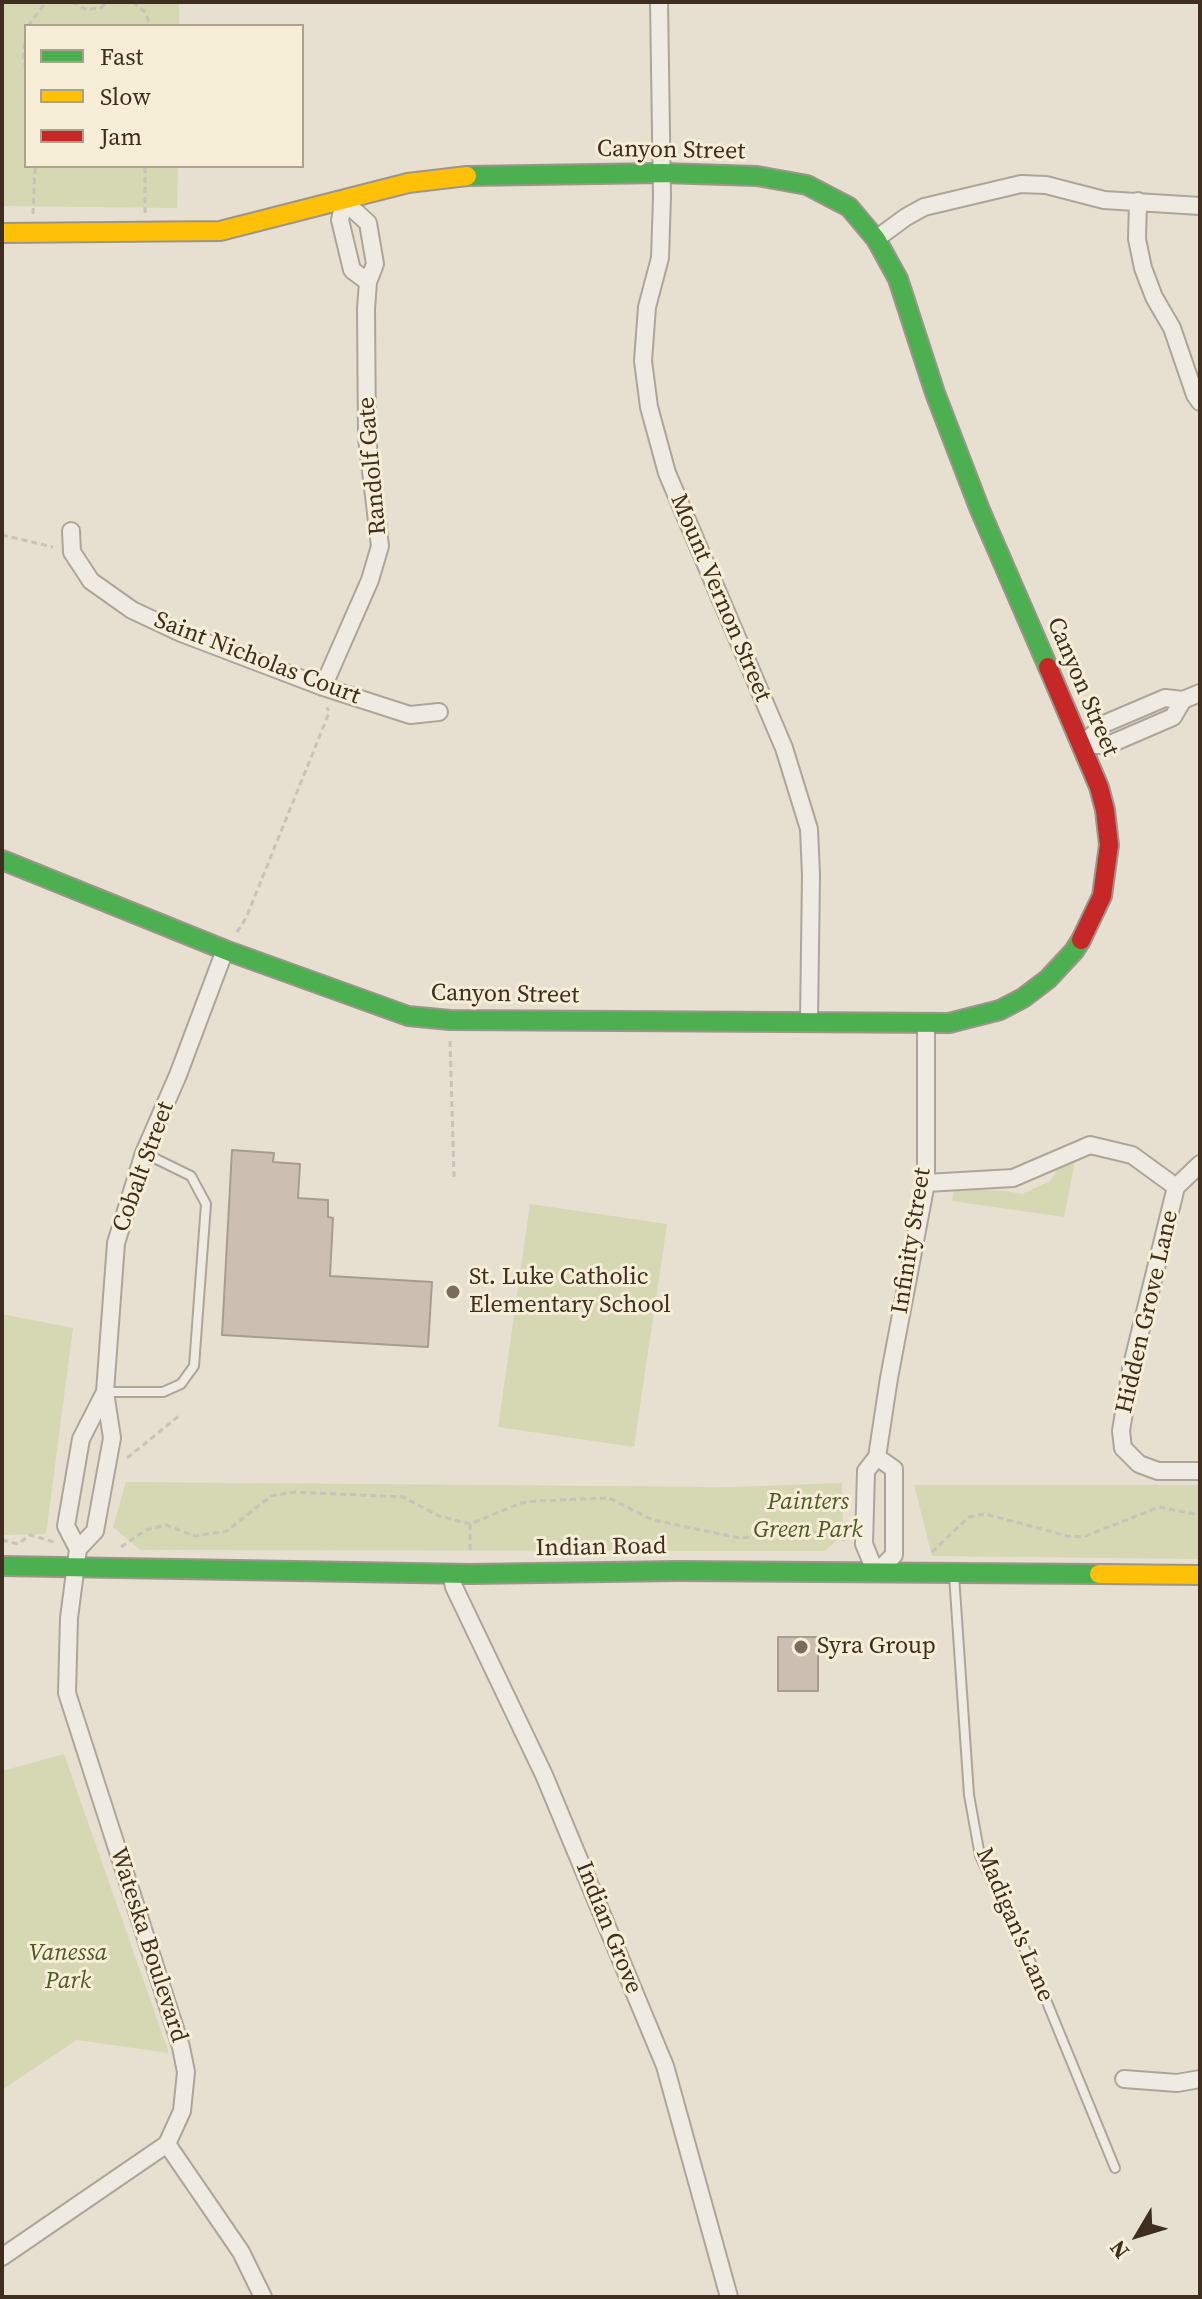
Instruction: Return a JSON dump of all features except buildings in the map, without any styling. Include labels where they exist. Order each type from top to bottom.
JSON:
[{"type":"street","name":"Mount Vernon Street","points":[[659,2],[660,258],[647,307],[643,361],[649,407],[667,473],[784,748],[809,829],[809,1021]]},
{"type":"street","name":"Canyon Street","points":[[2,233],[220,231],[408,183],[480,175],[662,173],[757,176],[807,185],[849,207],[876,239],[898,279],[935,393],[980,510],[1082,745],[1105,810],[1109,845],[1102,896],[1074,951],[1048,979],[1023,998],[1000,1010],[949,1023],[450,1020],[408,1016],[225,950],[2,860]]},
{"type":"street","points":[[876,239],[924,207],[1021,184],[1046,185],[1104,200],[1200,206]]},
{"type":"street","points":[[344,201],[340,220],[352,270],[368,282]]},
{"type":"street","name":"Randolf Gate","points":[[323,687],[370,580],[380,546],[367,438],[366,309],[368,282],[375,264],[368,223],[344,201]]},
{"type":"street","points":[[1138,201],[1137,239],[1143,268],[1154,297],[1172,328],[1200,402]]},
{"type":"street","points":[[71,531],[72,552]]},
{"type":"street","name":"Saint Nicholas Court","points":[[72,552],[91,581],[132,610],[181,633],[323,687],[410,715],[439,712]]},
{"type":"street","points":[[1082,745],[1099,726],[1165,698],[1183,700],[1200,693]]},
{"type":"street","name":"Cobalt Street","points":[[74,1568],[78,1549],[95,1531],[112,1438],[105,1392],[116,1243],[144,1153],[178,1075],[225,950]]},
{"type":"street","name":"Infinity Street","points":[[876,1573],[864,1544],[866,1471],[877,1457],[926,1183],[926,1022]]},
{"type":"street","name":"Hidden Grove Lane","points":[[926,1183],[1013,1178],[1090,1145],[1132,1155],[1176,1187]]},
{"type":"street","name":"Hidden Grove Lane","points":[[1200,1164],[1176,1187],[1131,1369],[1121,1431],[1123,1448],[1139,1464],[1158,1471],[1200,1471]]},
{"type":"street","name":"Cobalt Street","points":[[78,1549],[66,1526],[81,1439],[105,1392]]},
{"type":"street","points":[[876,1573],[894,1555],[894,1469],[877,1457]]},
{"type":"street","name":"Indian Road","points":[[2,1566],[461,1573],[677,1571],[1200,1575]]},
{"type":"street","name":"Wateska Boulevard","points":[[74,1568],[67,1693],[181,2047],[186,2072],[182,2111],[167,2144]]},
{"type":"street","name":"Indian Grove","points":[[461,1573],[454,1587],[544,1775],[665,2066],[729,2297]]},
{"type":"street","points":[[1124,2079],[1177,2083],[1200,2079]]},
{"type":"street","points":[[2,2257],[167,2144],[241,2252],[263,2297]]},
{"type":"lane","points":[[105,1392],[163,1392],[181,1384],[194,1366],[206,1204],[191,1176],[144,1153]]},
{"type":"lane","name":"Madigan's Lane","points":[[954,1574],[969,1795],[980,1856],[1028,1956],[1115,2168]]},
{"type":"path","points":[[30,24],[46,2]]},
{"type":"path","points":[[72,2],[87,10],[102,7],[106,2]]},
{"type":"path","points":[[133,2],[144,11],[150,24]]},
{"type":"path","points":[[33,233],[35,168]]},
{"type":"path","points":[[145,168],[145,232]]},
{"type":"path","points":[[2,535],[72,552]]},
{"type":"path","points":[[225,950],[246,918],[329,713],[323,687]]},
{"type":"path","points":[[450,1020],[454,1177]]},
{"type":"path","points":[[127,1458],[180,1415]]},
{"type":"path","points":[[111,1546],[120,1547],[146,1530],[166,1525],[195,1536],[227,1531],[271,1496],[294,1492],[403,1497],[439,1516],[470,1524],[521,1503],[609,1498],[653,1520],[740,1538],[812,1532],[864,1544]]},
{"type":"path","points":[[929,1553],[969,1517],[985,1514],[1068,1536],[1083,1537],[1159,1507],[1200,1515]]},
{"type":"path","points":[[461,1573],[470,1524]]},
{"type":"path","points":[[2,1540],[18,1544],[30,1535],[78,1549]]},
{"type":"green space","points":[[4,2],[179,2],[179,24],[24,24],[24,168],[178,168],[177,208],[2,206]]},
{"type":"green space","points":[[1075,1161],[1064,1217],[952,1201],[954,1189],[1022,1194],[1050,1181],[1060,1166]]},
{"type":"green space","points":[[530,1204],[667,1224],[634,1447],[498,1427]]},
{"type":"green space","points":[[2,1314],[73,1328],[46,1534],[2,1535]]},
{"type":"green space","name":"Painters Green Park","points":[[126,1482],[731,1487],[842,1483],[843,1534],[825,1551],[140,1550],[113,1527]]},
{"type":"green space","name":"Painters Green Park","points":[[914,1485],[1200,1485],[1200,1559],[932,1556]]},
{"type":"green space","name":"Vanessa Park","points":[[64,1754],[169,2053],[77,2040],[2,2090],[2,1771]]},
{"type":"traffic: fast","points":[[467,176],[662,173],[757,176],[807,185],[849,207],[876,239],[898,279],[935,393],[980,510],[1048,667]]},
{"type":"traffic: fast","points":[[2,860],[225,950],[408,1016],[450,1020],[949,1023],[1000,1010],[1023,998],[1048,979],[1081,940]]},
{"type":"traffic: fast","points":[[2,1566],[470,1574],[677,1571],[1099,1574]]},
{"type":"traffic: slow","points":[[2,233],[220,231],[408,183],[467,176]]},
{"type":"traffic: slow","points":[[1099,1574],[1200,1575]]},
{"type":"traffic: jam","points":[[1048,667],[1099,787],[1105,810],[1109,845],[1102,896],[1081,940]]},
{"type":"place","name":"St. Luke Catholic Elementary School","points":[[453,1292]]},
{"type":"place","name":"Syra Group","points":[[801,1647]]}]
